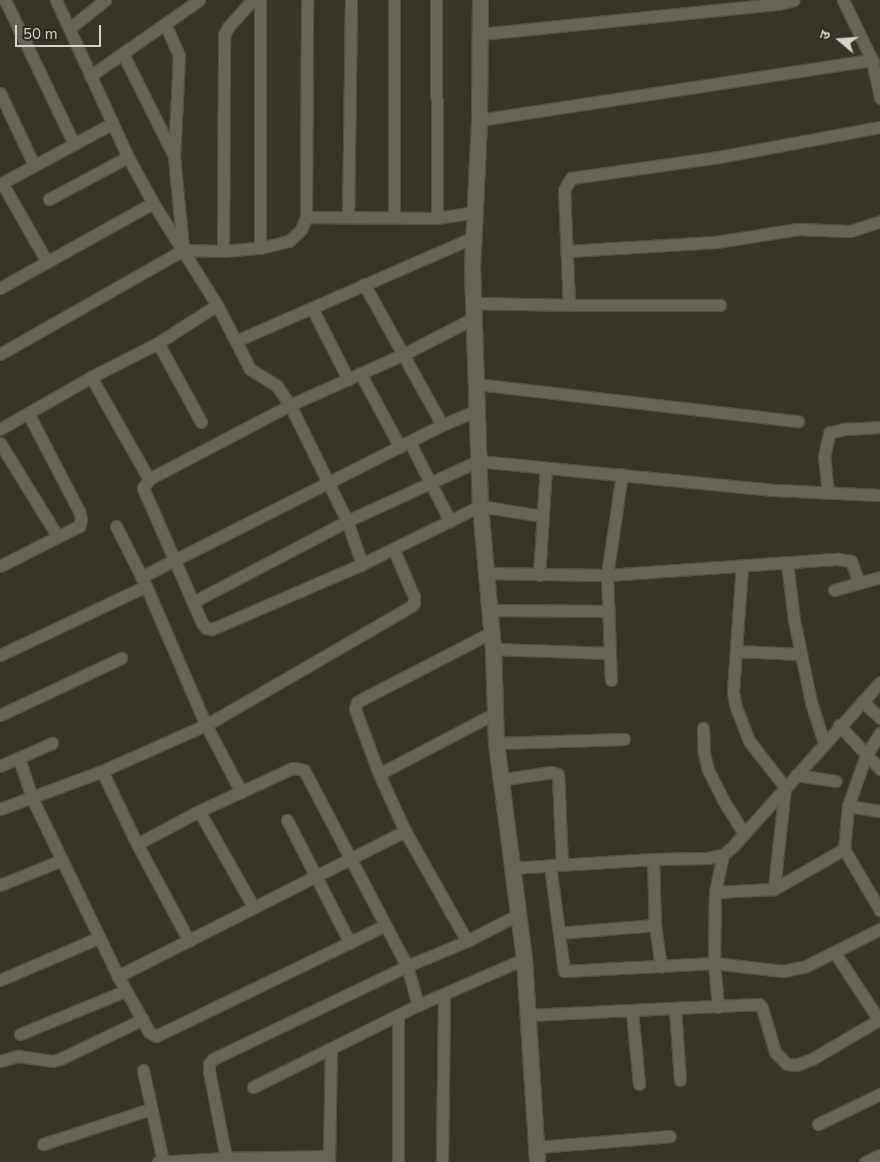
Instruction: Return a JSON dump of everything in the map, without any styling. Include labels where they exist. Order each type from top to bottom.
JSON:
[{"type":"street","points":[[5,0],[74,144]]},
{"type":"street","points":[[56,0],[128,157],[153,203],[238,340],[250,368],[277,386],[290,405],[347,521],[362,564]]},
{"type":"street","points":[[70,28],[105,0]]},
{"type":"street","points":[[90,76],[199,0]]},
{"type":"street","points":[[223,251],[224,35],[228,27],[252,0]]},
{"type":"street","points":[[260,0],[260,248]]},
{"type":"street","points":[[0,354],[183,250],[223,251],[260,248],[289,241],[301,230],[306,217],[307,0]]},
{"type":"street","points":[[348,216],[351,0]]},
{"type":"street","points":[[394,0],[394,217]]},
{"type":"street","points":[[436,0],[437,218]]},
{"type":"street","points":[[480,0],[481,34],[472,238],[472,319],[480,506],[492,632],[499,780],[524,959],[537,1154],[670,1136]]},
{"type":"street","points":[[481,34],[794,0]]},
{"type":"street","points":[[843,0],[872,60],[880,98]]},
{"type":"street","points":[[164,24],[179,56],[174,157],[183,250]]},
{"type":"street","points":[[122,54],[174,157]]},
{"type":"street","points":[[478,120],[872,60]]},
{"type":"street","points":[[0,93],[34,165]]},
{"type":"street","points":[[47,262],[1,183],[113,123]]},
{"type":"street","points":[[569,305],[564,190],[571,178],[719,158],[880,127]]},
{"type":"street","points":[[50,199],[128,157]]},
{"type":"street","points":[[0,288],[153,203]]},
{"type":"street","points":[[306,217],[437,218],[474,212]]},
{"type":"street","points":[[568,251],[716,242],[798,229],[850,231],[880,221]]},
{"type":"street","points":[[238,340],[472,238]]},
{"type":"street","points":[[364,284],[442,425]]},
{"type":"street","points":[[473,302],[569,305],[720,305]]},
{"type":"street","points":[[0,429],[90,377],[158,343],[217,305]]},
{"type":"street","points":[[312,308],[348,379]]},
{"type":"street","points":[[472,319],[404,354],[290,405],[149,479],[143,488],[202,622],[206,628],[212,629],[394,550],[480,506],[542,516]]},
{"type":"street","points":[[158,343],[201,422]]},
{"type":"street","points":[[360,373],[432,484],[450,521]]},
{"type":"street","points":[[90,377],[149,479]]},
{"type":"street","points":[[476,384],[798,420]]},
{"type":"street","points":[[0,655],[144,582],[174,560],[442,425],[477,410]]},
{"type":"street","points":[[0,566],[79,526],[81,519],[79,511],[28,413]]},
{"type":"street","points":[[828,493],[824,456],[828,433],[844,429],[880,427]]},
{"type":"street","points":[[0,443],[58,537]]},
{"type":"street","points":[[193,602],[347,521],[432,484],[478,461],[774,490],[880,495]]},
{"type":"street","points":[[540,575],[546,468]]},
{"type":"street","points":[[611,680],[607,575],[622,474]]},
{"type":"street","points":[[116,526],[144,582],[206,725],[241,792]]},
{"type":"street","points":[[0,809],[102,771],[206,725],[411,606],[414,603],[414,597],[394,550]]},
{"type":"street","points":[[486,574],[607,575],[838,559],[851,561],[859,583]]},
{"type":"street","points":[[787,563],[794,620],[811,702],[824,743]]},
{"type":"street","points":[[742,566],[733,692],[742,729],[748,741],[785,787],[774,889]]},
{"type":"street","points":[[834,590],[880,577]]},
{"type":"street","points":[[489,610],[608,611]]},
{"type":"street","points":[[467,941],[405,831],[379,774],[355,709],[357,702],[492,632]]},
{"type":"street","points":[[493,649],[610,653]]},
{"type":"street","points":[[736,651],[801,654]]},
{"type":"street","points":[[0,715],[121,658]]},
{"type":"street","points":[[718,1007],[714,963],[715,892],[724,854],[880,682]]},
{"type":"street","points":[[862,701],[880,718]]},
{"type":"street","points":[[379,774],[495,713]]},
{"type":"street","points":[[839,725],[880,769]]},
{"type":"street","points":[[703,728],[704,754],[708,770],[723,800],[744,834]]},
{"type":"street","points":[[880,733],[866,756],[848,806],[844,849],[880,910]]},
{"type":"street","points":[[496,743],[624,739]]},
{"type":"street","points":[[0,766],[52,743]]},
{"type":"street","points":[[19,758],[31,796],[98,938],[125,991],[149,1032],[156,1036],[386,925]]},
{"type":"street","points":[[137,844],[199,811],[293,768],[304,770],[407,966],[418,1005]]},
{"type":"street","points":[[102,771],[137,844],[189,941]]},
{"type":"street","points":[[499,780],[551,772],[558,774],[562,865]]},
{"type":"street","points":[[796,775],[836,781]]},
{"type":"street","points":[[848,806],[880,811]]},
{"type":"street","points":[[199,811],[253,906]]},
{"type":"street","points":[[287,820],[350,943]]},
{"type":"street","points":[[118,976],[316,874],[352,859],[405,831]]},
{"type":"street","points":[[715,892],[774,889],[844,849]]},
{"type":"street","points":[[511,868],[652,859],[707,858],[724,854]]},
{"type":"street","points":[[652,859],[655,925],[661,967]]},
{"type":"street","points":[[0,885],[62,860]]},
{"type":"street","points":[[550,865],[564,971],[714,963],[783,971],[806,966],[880,929]]},
{"type":"street","points":[[230,1159],[209,1071],[209,1064],[213,1059],[407,966],[467,941],[519,914]]},
{"type":"street","points":[[559,933],[655,925]]},
{"type":"street","points":[[0,980],[98,938]]},
{"type":"street","points":[[527,1015],[632,1012],[758,1004],[762,1008],[775,1052],[787,1064],[796,1065],[812,1059],[879,1020],[835,953]]},
{"type":"street","points":[[253,1088],[332,1050],[418,1005],[524,959]]},
{"type":"street","points":[[20,1034],[125,991]]},
{"type":"street","points":[[442,1162],[444,994]]},
{"type":"street","points":[[675,1009],[680,1080]]},
{"type":"street","points":[[632,1012],[639,1084]]},
{"type":"street","points":[[398,1015],[398,1162]]},
{"type":"street","points":[[0,1061],[18,1056],[53,1061],[60,1059],[143,1019]]},
{"type":"street","points":[[143,1070],[162,1162],[230,1159],[329,1159],[332,1050]]},
{"type":"street","points":[[818,1124],[880,1094]]},
{"type":"street","points":[[43,1144],[151,1109]]},
{"type":"street","points":[[865,1162],[880,1155]]}]
